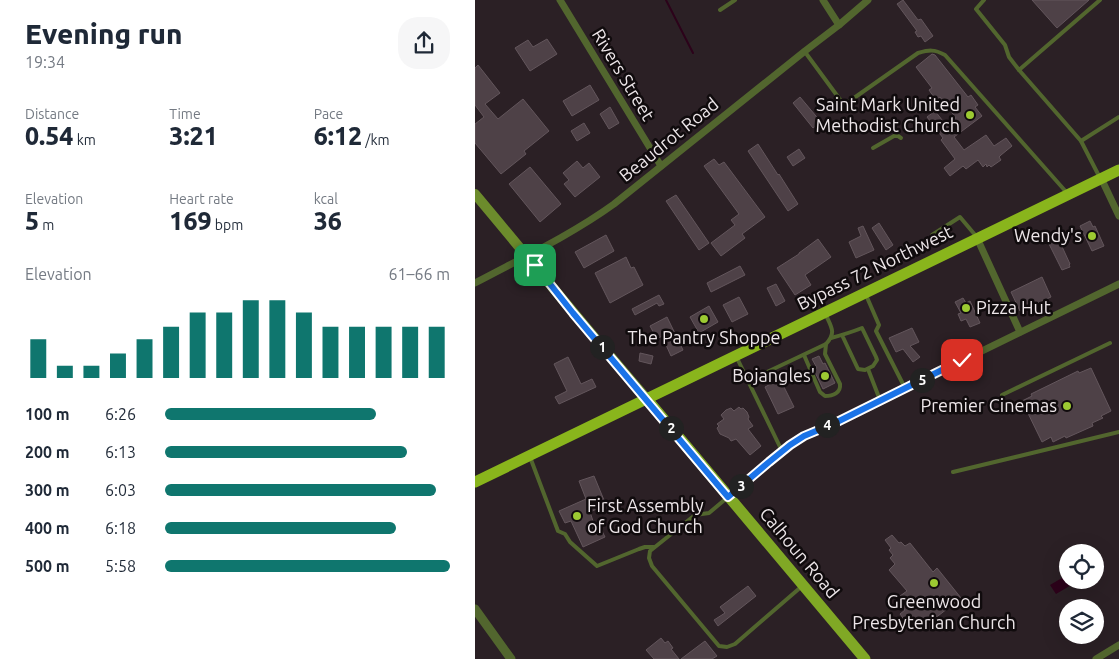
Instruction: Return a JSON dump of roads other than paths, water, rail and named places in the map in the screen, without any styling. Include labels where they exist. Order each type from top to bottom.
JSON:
[{"type":"highway","name":"Bypass 72 Northwest","points":[[475,482],[1119,170]]},
{"type":"main road","name":"Calhoun Road","points":[[475,194],[865,659]]},
{"type":"street","name":"Rivers Street","points":[[560,0],[661,166]]},
{"type":"street","points":[[823,0],[839,25]]},
{"type":"street","name":"Beaudrot Road","points":[[475,283],[599,215],[868,0]]},
{"type":"street","points":[[1101,178],[1119,216]]},
{"type":"street","points":[[977,238],[1020,332]]},
{"type":"street","points":[[728,497],[782,451],[804,436],[835,423],[1119,284]]},
{"type":"street","points":[[475,609],[511,659]]},
{"type":"street","points":[[1096,659],[1119,645]]},
{"type":"lane","points":[[720,10],[735,0]]},
{"type":"lane","points":[[984,0],[976,9],[1005,45],[1009,57],[1019,70],[1081,141],[1101,178]]},
{"type":"lane","points":[[1019,70],[1100,0]]},
{"type":"lane","points":[[805,51],[844,105],[918,53],[928,50],[937,51],[945,55],[1068,194]]},
{"type":"lane","points":[[1081,141],[1119,118]]},
{"type":"lane","points":[[873,148],[894,136],[901,138]]},
{"type":"lane","points":[[932,234],[960,218],[977,238]]},
{"type":"lane","points":[[865,292],[879,325],[876,331],[905,388]]},
{"type":"lane","points":[[748,381],[826,344],[831,338],[832,333],[824,312]]},
{"type":"lane","points":[[831,338],[862,328],[877,357],[875,364],[868,369],[858,369],[842,335]]},
{"type":"lane","points":[[1002,395],[1110,343]]},
{"type":"lane","points":[[804,355],[820,392],[825,396],[837,393],[840,384],[825,354],[826,344]]},
{"type":"lane","points":[[736,355],[782,451]]},
{"type":"lane","points":[[868,369],[880,400]]},
{"type":"lane","points":[[953,472],[1119,432]]},
{"type":"lane","points":[[529,455],[558,531],[565,534],[570,542],[597,566],[639,549],[654,547]]},
{"type":"lane","points":[[728,497],[709,513],[695,515],[654,547],[650,551],[649,558],[652,566],[719,646],[727,647],[735,644],[803,585]]},
{"type":"waterway","points":[[666,0],[693,53]]},
{"type":"place","name":"Saint Mark United Methodist Church","points":[[970,115]]},
{"type":"place","name":"Wendy's","points":[[1092,236]]},
{"type":"place","name":"Pizza Hut","points":[[966,308]]},
{"type":"place","name":"The Pantry Shoppe","points":[[704,319]]},
{"type":"place","name":"Bojangles'","points":[[825,376]]},
{"type":"place","name":"Premier Cinemas","points":[[1067,406]]},
{"type":"place","name":"First Assembly of God Church","points":[[577,516]]},
{"type":"place","name":"Greenwood Presbyterian Church","points":[[934,583]]}]
